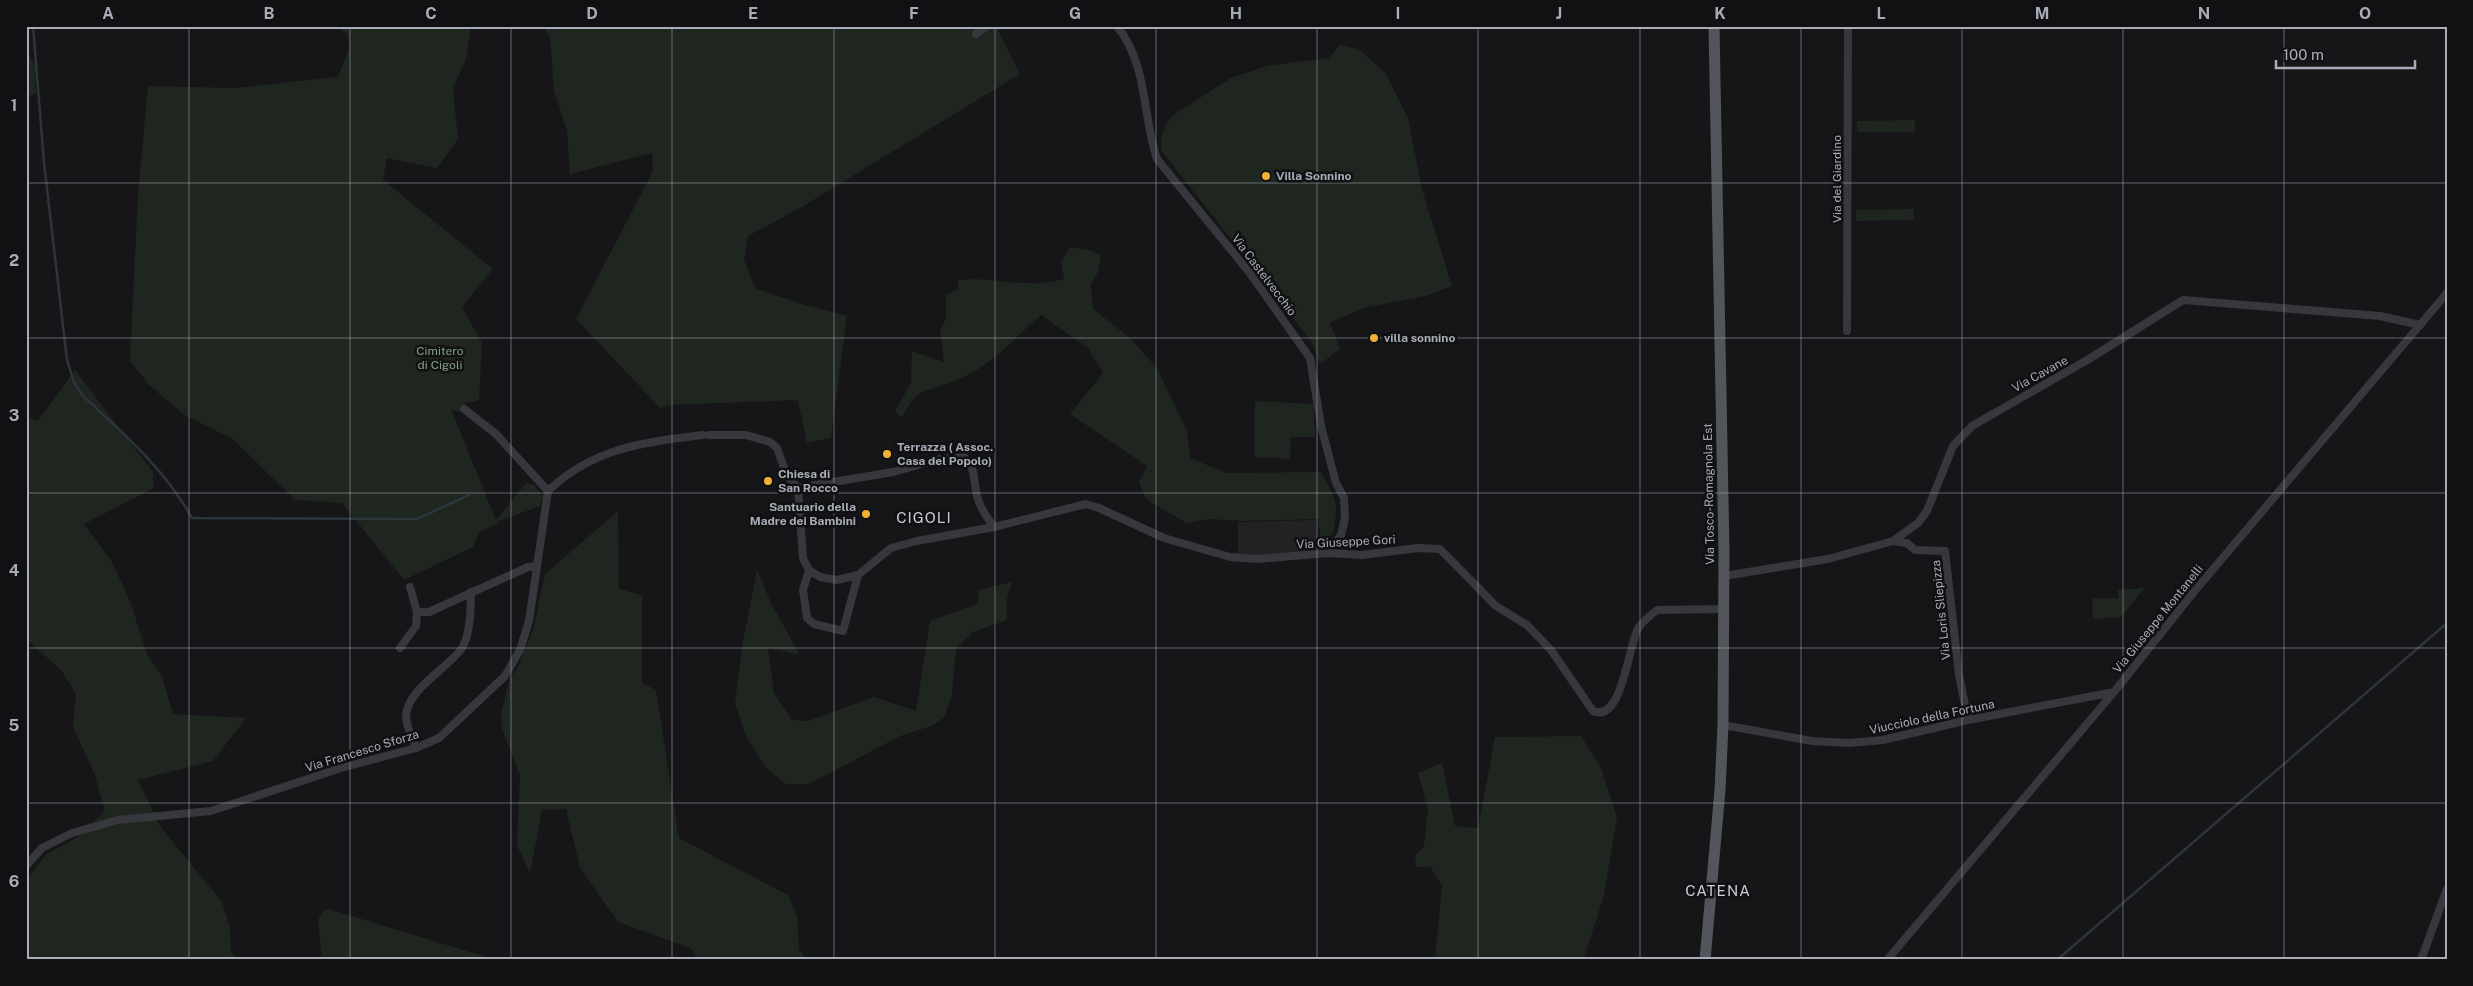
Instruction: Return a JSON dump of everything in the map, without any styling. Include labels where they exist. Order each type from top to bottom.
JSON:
[{"type":"main road","name":"Via Tosco-Romagnola Est","points":[[1705,960],[1720,790],[1723,725],[1724,576],[1714,26]]},
{"type":"street","points":[[976,34],[987,26]]},
{"type":"street","name":"Via Castelvecchio","points":[[1117,26],[1132,46],[1139,66],[1152,142],[1157,159],[1249,272],[1310,358],[1326,445],[1336,483],[1344,498],[1345,518],[1341,535],[1328,553]]},
{"type":"street","name":"Via del Giardino","points":[[1848,26],[1848,331]]},
{"type":"street","name":"Via Giuseppe Montanelli","points":[[1887,960],[2114,692],[2193,593],[2447,293]]},
{"type":"street","name":"Via Cavane","points":[[1724,576],[1828,559],[1893,541],[1918,523],[1927,511],[1953,446],[1972,426],[2089,359],[2183,300],[2380,316],[2420,325]]},
{"type":"street","points":[[464,409],[496,434],[548,491],[564,476],[607,453],[642,444],[706,435],[746,435],[770,442],[777,448],[788,476],[798,488],[804,558],[809,570],[820,577],[836,580],[858,575],[843,631],[814,624],[807,618],[803,590],[809,570]]},
{"type":"street","points":[[798,488],[893,472],[954,457],[964,458],[972,466],[980,505],[994,527]]},
{"type":"street","name":"Via Francesco Sforza","points":[[26,866],[42,848],[72,833],[118,820],[211,811],[341,768],[416,748],[445,734],[506,676],[520,650],[529,621],[548,491]]},
{"type":"street","name":"Via Giuseppe Gori","points":[[858,575],[891,548],[917,541],[994,527],[1086,504],[1099,508],[1164,538],[1230,557],[1258,559],[1328,553],[1362,555],[1418,548],[1440,549],[1496,606],[1528,625],[1552,650],[1593,711],[1598,713],[1605,712],[1613,704],[1619,692],[1639,627],[1657,610],[1724,609]]},
{"type":"street","name":"Via Loris Sliepizza","points":[[1893,541],[1907,543],[1915,550],[1938,549],[1945,552],[1959,676],[1968,720]]},
{"type":"street","points":[[417,612],[429,612],[528,567],[537,566]]},
{"type":"street","points":[[400,648],[416,626],[417,612],[410,587]]},
{"type":"street","points":[[416,748],[408,728],[406,715],[410,700],[463,647],[471,614],[471,592]]},
{"type":"street","name":"Viucciolo della Fortuna","points":[[1723,725],[1812,741],[1849,743],[1883,740],[1968,720],[2114,692]]},
{"type":"street","points":[[2421,960],[2447,890]]},
{"type":"shaded area","points":[[1316,520],[1318,548],[1309,552],[1256,556],[1238,554],[1238,522]]},
{"type":"green space","name":"Cimitero di Cigoli","points":[[336,26],[471,26],[466,59],[453,88],[458,139],[437,168],[387,158],[383,180],[493,269],[462,307],[482,343],[479,400],[467,403],[459,412],[451,409],[496,520],[526,483],[534,485],[543,497],[540,506],[497,522],[498,524],[479,532],[473,547],[404,580],[342,503],[295,500],[233,439],[183,414],[149,385],[130,361],[138,195],[148,86],[235,88],[338,77],[349,48],[347,34]]},
{"type":"green space","points":[[543,26],[996,26],[1020,74],[800,208],[748,236],[744,259],[755,288],[802,304],[847,316],[831,438],[807,443],[798,400],[672,405],[660,408],[576,319],[653,171],[652,153],[570,174],[567,131],[554,90],[550,38]]},
{"type":"green space","points":[[1339,45],[1359,49],[1386,74],[1408,118],[1422,189],[1452,286],[1425,296],[1363,308],[1330,323],[1340,349],[1320,364],[1311,341],[1161,150],[1161,140],[1163,131],[1173,115],[1231,78],[1267,66],[1329,58]]},
{"type":"green space","points":[[26,49],[35,65],[36,94],[26,96]]},
{"type":"green space","points":[[1915,120],[1915,132],[1857,132],[1857,121]]},
{"type":"green space","points":[[1914,209],[1914,220],[1856,221],[1856,210]]},
{"type":"green space","points":[[1070,247],[1089,250],[1101,255],[1098,272],[1091,284],[1093,309],[1130,338],[1157,368],[1187,431],[1190,458],[1226,473],[1321,472],[1335,502],[1336,516],[1332,535],[1321,538],[1318,519],[1244,521],[1208,519],[1186,523],[1146,499],[1139,482],[1147,466],[1070,414],[1103,373],[1087,347],[1041,315],[980,368],[952,382],[922,392],[912,401],[902,418],[895,411],[911,383],[912,351],[944,362],[940,331],[946,318],[946,295],[958,289],[958,280],[1038,283],[1064,279],[1061,262]]},
{"type":"green space","points":[[75,370],[153,472],[154,488],[84,524],[112,562],[130,601],[147,654],[162,676],[173,714],[246,718],[213,761],[138,780],[160,826],[222,902],[230,927],[231,952],[237,960],[26,960],[26,880],[47,854],[76,838],[105,811],[95,775],[73,727],[76,694],[61,670],[26,639],[26,417],[38,421]]},
{"type":"green space","points":[[1255,401],[1313,404],[1315,437],[1291,437],[1290,459],[1255,457]]},
{"type":"green space","points":[[618,511],[619,589],[642,595],[642,683],[656,690],[679,838],[788,895],[797,916],[799,950],[808,960],[700,960],[690,948],[618,922],[580,868],[566,809],[542,810],[530,874],[517,845],[520,775],[502,729],[501,714],[510,677],[518,667],[534,627],[545,574]]},
{"type":"green space","points":[[757,570],[771,603],[800,655],[768,648],[774,693],[792,720],[808,721],[874,697],[916,711],[930,621],[977,604],[979,590],[1012,582],[1007,598],[1007,620],[973,632],[956,649],[952,695],[944,718],[931,726],[900,736],[809,784],[786,784],[766,768],[746,736],[735,703],[742,647]]},
{"type":"green space","points":[[2145,588],[2121,617],[2093,619],[2092,599],[2118,598],[2118,590]]},
{"type":"green space","points":[[1581,736],[1601,767],[1617,818],[1604,896],[1583,960],[1435,960],[1442,885],[1430,867],[1415,867],[1416,855],[1424,846],[1428,809],[1418,773],[1442,763],[1455,826],[1478,828],[1495,737]]},
{"type":"green space","points":[[328,909],[496,960],[322,960],[318,920],[323,911]]},
{"type":"waterway","points":[[33,26],[44,163],[67,360],[74,382],[82,395],[156,467],[192,518],[417,519],[469,495]]},
{"type":"waterway","points":[[2057,960],[2447,623]]},
{"type":"place","name":"Villa Sonnino","points":[[1266,176]]},
{"type":"place","name":"villa sonnino","points":[[1374,338]]},
{"type":"place","name":"Terrazza ( Assoc. Casa del Popolo)","points":[[887,454]]},
{"type":"place","name":"Chiesa di San Rocco","points":[[768,481]]},
{"type":"place","name":"Santuario della Madre dei Bambini","points":[[866,514]]},
{"type":"district","name":"CIGOLI","points":[[924,518]]},
{"type":"district","name":"CATENA","points":[[1718,891]]}]
